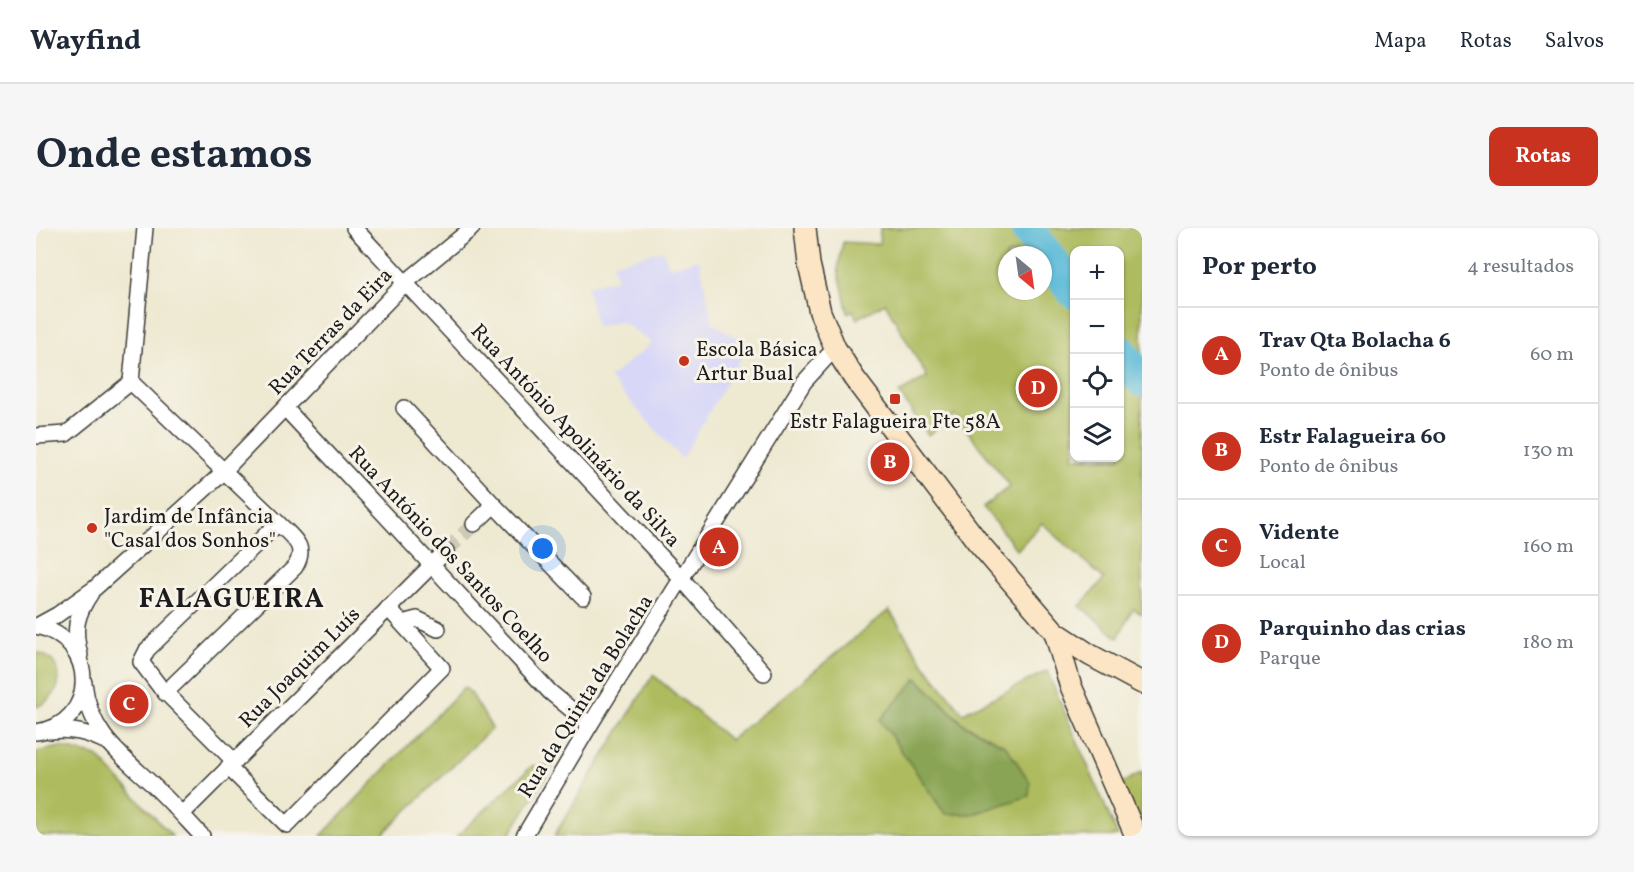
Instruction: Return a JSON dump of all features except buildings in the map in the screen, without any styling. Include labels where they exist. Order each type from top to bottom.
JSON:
[{"type":"street","points":[[36,436],[66,434],[131,382],[146,228]]},
{"type":"street","name":"Rua António Apolinário da Silva","points":[[354,228],[682,579],[764,673]]},
{"type":"street","name":"Rua Terras da Eira","points":[[95,588],[224,470],[405,283],[472,228]]},
{"type":"street","points":[[805,228],[809,264],[820,312],[835,348],[854,378],[977,541],[1055,632],[1090,655],[1142,683]]},
{"type":"street","name":"Rua da Quinta da Bolacha","points":[[524,836],[590,725],[804,382],[835,348]]},
{"type":"street","points":[[131,382],[297,542],[300,550],[299,560],[295,567],[165,693]]},
{"type":"street","name":"Rua António dos Santos Coelho","points":[[285,408],[550,692],[590,725]]},
{"type":"street","points":[[404,408],[583,597]]},
{"type":"street","points":[[474,524],[494,505]]},
{"type":"street","points":[[278,524],[147,650],[141,662],[165,693],[287,825],[442,668],[388,608]]},
{"type":"street","name":"Rua Joaquim Luís","points":[[182,814],[446,551]]},
{"type":"street","points":[[37,626],[95,588]]},
{"type":"street","points":[[95,588],[83,608],[75,631],[86,702],[107,742]]},
{"type":"street","points":[[402,623],[417,619],[438,629]]},
{"type":"street","points":[[37,626],[52,630],[66,639],[76,651],[82,666]]},
{"type":"street","points":[[1055,632],[1070,684],[1136,836]]},
{"type":"street","points":[[38,732],[56,726],[70,715],[80,700],[84,683]]},
{"type":"street","points":[[38,732],[64,729],[93,735],[107,742],[202,836]]},
{"type":"shaded area","name":"Escola Básica Artur Bual","points":[[663,250],[669,267],[699,259],[713,323],[749,344],[682,459],[609,378],[652,343],[621,321],[596,327],[587,286],[617,279],[612,264]]},
{"type":"green space","points":[[880,228],[1142,228],[1142,614],[1133,609],[1118,638],[1080,606],[1104,579],[1042,523],[1017,550],[983,507],[1010,486],[955,415],[928,435],[899,393],[927,377],[885,303],[857,319],[853,310],[848,313],[838,269],[843,242],[879,244]]},
{"type":"green space","points":[[889,610],[926,667],[963,713],[1047,671],[1118,836],[554,836],[653,675],[730,740]],"holes":[[[918,679],[964,724],[1006,746],[880,720]]]},
{"type":"green space","points":[[36,652],[46,656],[54,663],[59,679],[53,695],[36,707]]},
{"type":"green space","points":[[917,678],[963,724],[1006,746],[1030,782],[1029,796],[973,814],[945,814],[880,720]]},
{"type":"green space","points":[[464,687],[471,693],[492,728],[381,836],[321,836]]},
{"type":"green space","points":[[60,747],[97,756],[172,836],[36,836],[36,752]]},
{"type":"green space","points":[[553,765],[509,836],[457,836],[532,766]]},
{"type":"green space","points":[[1142,772],[1142,829],[1120,784]]},
{"type":"water","points":[[1124,337],[1142,358],[1142,370],[1124,384]]},
{"type":"waterway","points":[[1027,228],[1070,287]]},
{"type":"waterway","points":[[1122,354],[1142,380]]},
{"type":"tunnel","points":[[446,551],[474,524]]},
{"type":"place","name":"Escola Básica Artur Bual","points":[[684,361]]},
{"type":"place","name":"Parquinho das crias","points":[[1038,388]]},
{"type":"place","name":"Estr Falagueira Fte 58A","points":[[895,399]]},
{"type":"place","name":"Estr Falagueira 60","points":[[890,462]]},
{"type":"place","name":"Jardim de Infância \"Casal dos Sonhos\"","points":[[92,528]]},
{"type":"place","name":"Trav Qta Bolacha 6","points":[[719,547]]},
{"type":"place","name":"Vidente","points":[[129,704]]},
{"type":"district","name":"FALAGUEIRA","points":[[232,598]]}]
